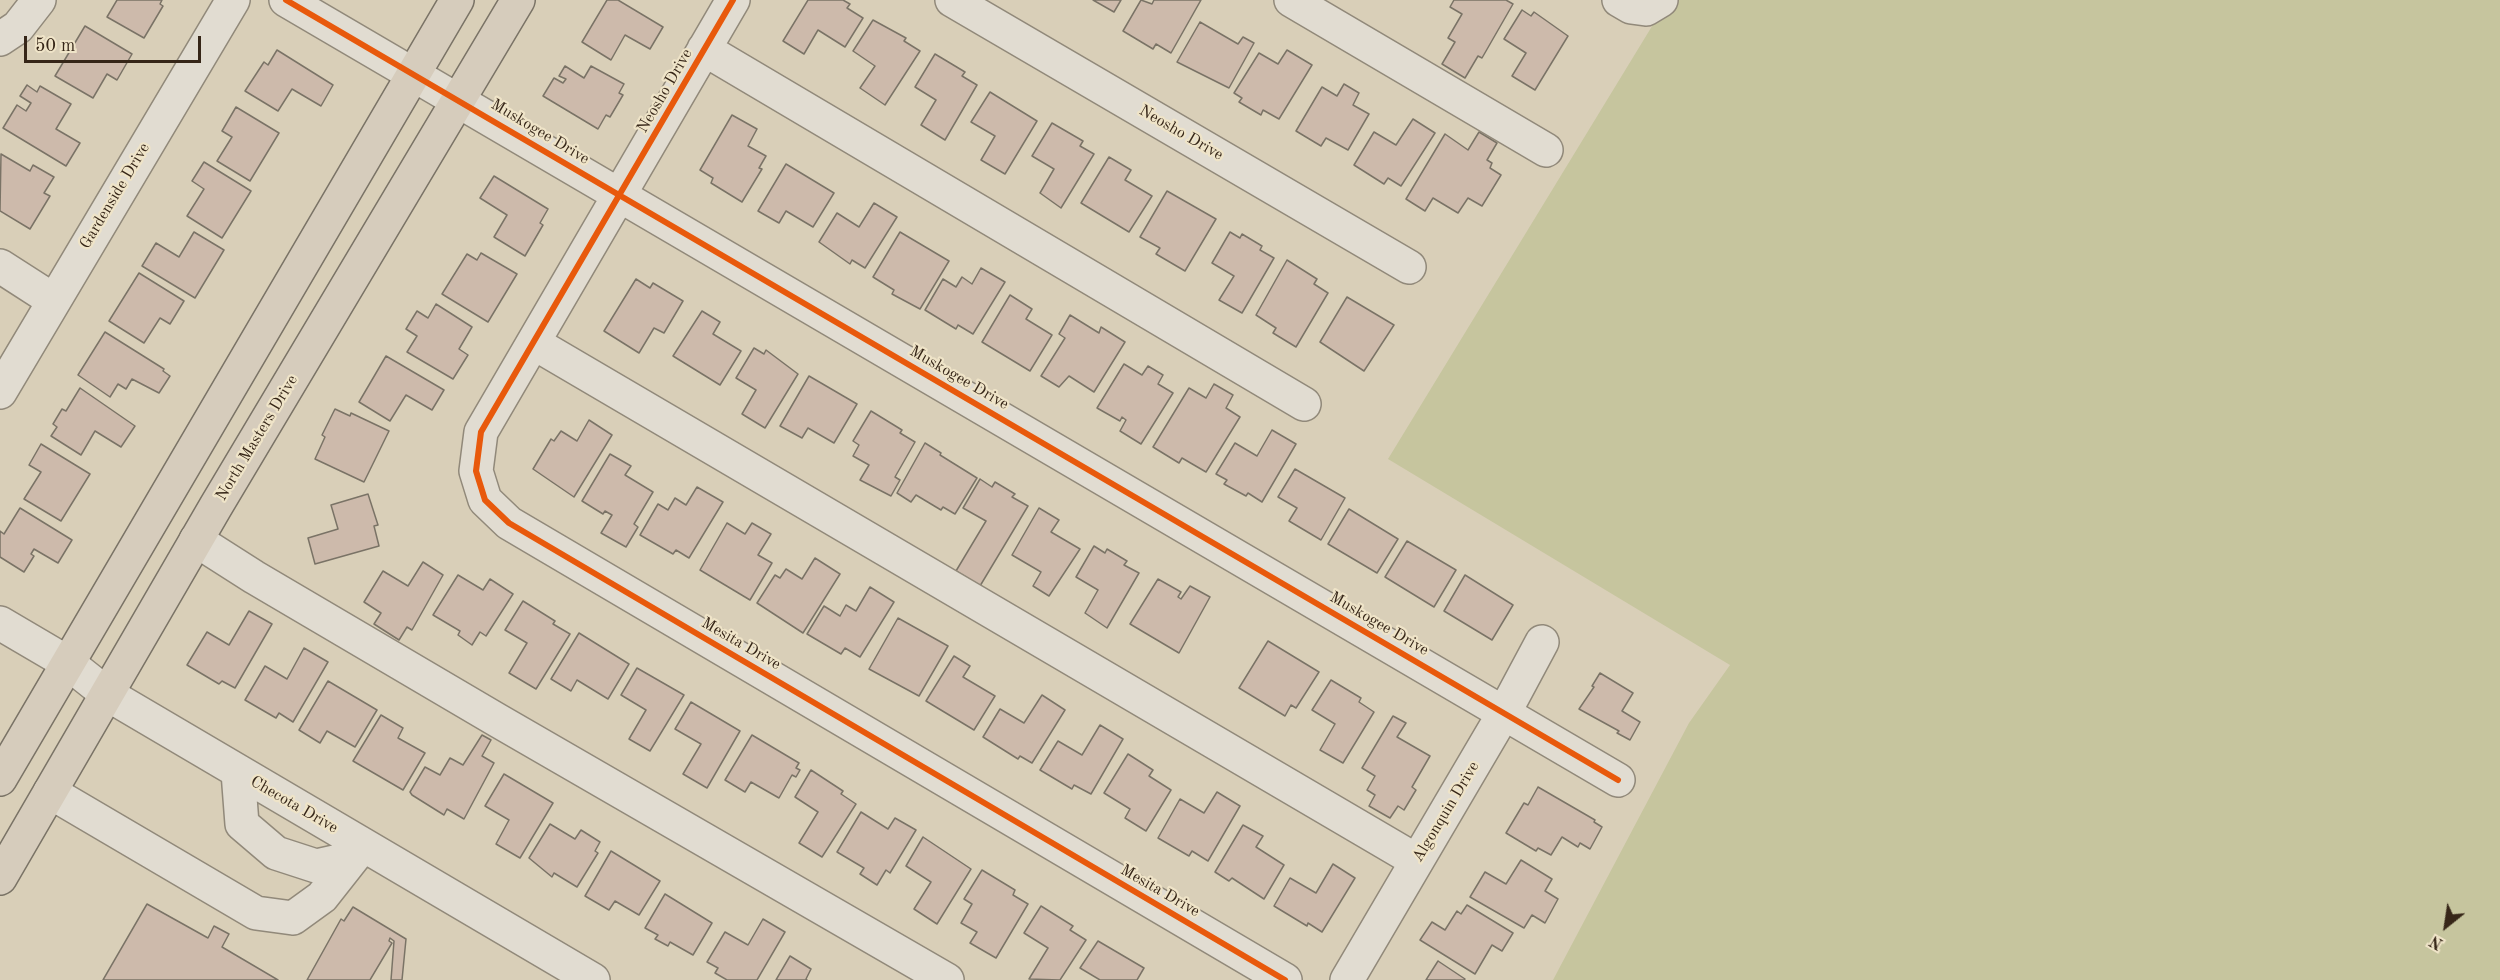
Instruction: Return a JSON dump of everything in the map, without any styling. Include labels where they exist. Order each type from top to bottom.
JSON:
[{"type":"main road","points":[[0,779],[457,0]]},
{"type":"main road","name":"North Masters Drive","points":[[0,878],[196,540],[518,0]]},
{"type":"street","points":[[0,39],[18,27],[39,0]]},
{"type":"street","name":"Gardenside Drive","points":[[0,393],[53,300],[233,0]]},
{"type":"street","name":"Muskogee Drive","points":[[286,0],[1618,780]]},
{"type":"street","name":"Neosho Drive","points":[[621,195],[733,0]]},
{"type":"street","name":"Neosho Drive","points":[[952,0],[1409,267]]},
{"type":"street","points":[[1291,0],[1546,150]]},
{"type":"street","points":[[1619,0],[1631,7],[1646,9],[1661,0]]},
{"type":"street","points":[[704,50],[1304,404]]},
{"type":"street","name":"Mesita Drive","points":[[621,195],[482,432],[476,471],[485,500],[509,523],[1285,980]]},
{"type":"street","points":[[0,266],[53,300]]},
{"type":"street","points":[[534,343],[1417,861]]},
{"type":"street","points":[[196,540],[497,720],[947,980]]},
{"type":"street","name":"Checota Drive","points":[[0,623],[68,663],[107,694],[238,772],[357,851],[593,980]]},
{"type":"street","name":"Algonquin Drive","points":[[1347,980],[1504,713],[1542,642]]},
{"type":"street","points":[[238,772],[242,824],[276,853],[316,866],[357,851]]},
{"type":"street","points":[[50,792],[256,913],[293,918],[322,897],[357,851]]},
{"type":"green space","points":[[1668,0],[2500,0],[2500,980],[1553,980],[1689,723],[1730,665],[1388,459]]},
{"type":"building","points":[[117,0],[162,0],[160,4],[163,6],[144,38],[107,17]]},
{"type":"building","points":[[607,0],[618,0],[663,27],[650,49],[625,35],[611,60],[582,42]]},
{"type":"building","points":[[808,0],[843,0],[850,4],[847,8],[863,18],[845,47],[818,30],[804,54],[783,41]]},
{"type":"building","points":[[1093,0],[1121,0],[1114,12]]},
{"type":"building","points":[[1141,0],[1152,4],[1154,0],[1201,0],[1171,53],[1156,44],[1153,49],[1123,31]]},
{"type":"building","points":[[1454,0],[1506,0],[1513,4],[1482,58],[1478,56],[1465,78],[1442,64],[1455,42],[1448,38],[1462,14],[1450,7]]},
{"type":"building","points":[[1522,10],[1531,16],[1534,12],[1568,36],[1535,90],[1512,76],[1526,53],[1504,39]]},
{"type":"building","points":[[873,20],[906,38],[904,41],[920,51],[885,105],[860,88],[875,66],[853,51]]},
{"type":"building","points":[[1200,22],[1238,44],[1243,37],[1254,43],[1229,88],[1177,62]]},
{"type":"building","points":[[85,26],[132,54],[117,80],[107,74],[93,98],[55,76]]},
{"type":"building","points":[[277,50],[333,85],[321,106],[292,89],[278,111],[245,91],[264,62],[268,65]]},
{"type":"building","points":[[1287,50],[1312,65],[1279,119],[1263,110],[1261,115],[1239,102],[1242,98],[1234,93],[1259,53],[1278,64]]},
{"type":"building","points":[[935,54],[965,72],[962,76],[977,85],[945,140],[921,125],[936,100],[915,87]]},
{"type":"building","points":[[565,66],[584,78],[591,66],[624,84],[619,93],[623,95],[610,117],[606,115],[598,129],[543,96],[554,78],[563,83],[566,79],[559,76]]},
{"type":"building","points":[[1344,84],[1359,93],[1353,105],[1369,114],[1348,150],[1326,138],[1321,146],[1296,131],[1322,87],[1337,96]]},
{"type":"building","points":[[27,85],[37,92],[40,86],[71,104],[56,129],[80,143],[66,166],[3,128],[17,105],[26,111],[31,103],[20,96]]},
{"type":"building","points":[[990,92],[1037,121],[1005,174],[981,160],[995,136],[971,122]]},
{"type":"building","points":[[236,107],[279,133],[250,181],[217,161],[232,137],[222,131]]},
{"type":"building","points":[[732,115],[757,129],[748,146],[766,156],[759,168],[762,169],[742,202],[711,183],[713,178],[700,170]]},
{"type":"building","points":[[1413,119],[1435,133],[1401,186],[1388,178],[1384,184],[1354,165],[1374,132],[1396,145]]},
{"type":"building","points":[[1052,123],[1083,141],[1080,146],[1094,154],[1061,208],[1040,193],[1054,169],[1032,156]]},
{"type":"building","points":[[1479,132],[1497,143],[1487,160],[1492,163],[1490,168],[1501,175],[1482,206],[1468,198],[1458,213],[1433,198],[1425,211],[1406,199],[1445,134],[1468,150]]},
{"type":"building","points":[[1,154],[30,171],[33,165],[54,177],[44,193],[50,196],[30,229],[0,211]]},
{"type":"building","points":[[1109,157],[1131,170],[1125,180],[1152,196],[1129,232],[1081,203]]},
{"type":"building","points":[[204,162],[251,191],[222,238],[187,216],[204,189],[192,181]]},
{"type":"building","points":[[786,164],[834,193],[813,227],[786,211],[779,223],[758,211]]},
{"type":"building","points":[[494,176],[548,209],[540,223],[543,225],[525,256],[494,237],[507,215],[480,198]]},
{"type":"building","points":[[1167,191],[1216,219],[1185,271],[1156,254],[1160,248],[1140,237]]},
{"type":"building","points":[[874,203],[897,217],[865,268],[852,260],[850,264],[819,242],[837,213],[859,227]]},
{"type":"building","points":[[194,232],[224,250],[195,298],[142,266],[156,243],[179,257]]},
{"type":"building","points":[[900,232],[949,261],[920,309],[892,294],[894,290],[873,277]]},
{"type":"building","points":[[1230,232],[1240,238],[1242,234],[1262,246],[1260,250],[1274,258],[1242,313],[1219,300],[1234,276],[1212,263]]},
{"type":"building","points":[[481,253],[517,274],[488,322],[442,294],[467,254],[477,260]]},
{"type":"building","points":[[1287,260],[1317,279],[1314,284],[1328,293],[1296,347],[1273,333],[1276,328],[1256,315]]},
{"type":"building","points":[[981,268],[1005,282],[973,334],[958,325],[956,329],[925,310],[943,279],[956,287],[962,277],[972,284]]},
{"type":"building","points":[[139,273],[184,301],[170,324],[160,318],[144,343],[109,321]]},
{"type":"building","points":[[636,279],[650,288],[653,283],[683,301],[664,333],[654,328],[639,353],[604,331]]},
{"type":"building","points":[[1010,295],[1032,309],[1026,319],[1052,335],[1030,371],[982,342]]},
{"type":"building","points":[[1347,297],[1394,325],[1364,371],[1320,342]]},
{"type":"building","points":[[436,304],[472,327],[459,349],[468,355],[453,379],[407,352],[417,336],[406,329],[417,311],[428,318]]},
{"type":"building","points":[[702,311],[720,322],[713,334],[741,351],[720,385],[673,356]]},
{"type":"building","points":[[1070,315],[1099,333],[1101,327],[1125,342],[1094,392],[1069,376],[1059,387],[1041,376],[1065,338],[1059,334]]},
{"type":"building","points":[[105,332],[164,369],[163,371],[170,376],[159,393],[132,379],[126,389],[118,384],[110,397],[78,375]]},
{"type":"building","points":[[754,348],[764,354],[766,350],[798,374],[765,428],[742,414],[756,390],[736,378]]},
{"type":"building","points":[[386,356],[444,390],[432,410],[406,395],[390,421],[359,402]]},
{"type":"building","points":[[1124,364],[1142,375],[1148,366],[1163,375],[1158,384],[1173,393],[1141,444],[1120,431],[1126,420],[1122,417],[1120,421],[1097,408]]},
{"type":"building","points":[[809,376],[857,404],[834,443],[808,428],[802,438],[780,426]]},
{"type":"building","points":[[1214,384],[1233,395],[1226,408],[1240,417],[1206,472],[1182,458],[1179,463],[1153,447],[1189,388],[1206,398]]},
{"type":"building","points":[[80,388],[135,426],[121,447],[95,431],[81,455],[51,436],[57,427],[53,424],[62,409],[66,411]]},
{"type":"building","points":[[335,409],[350,416],[351,413],[389,431],[364,482],[315,459],[325,437],[322,435]]},
{"type":"building","points":[[871,411],[902,430],[900,433],[915,442],[895,477],[900,480],[891,496],[860,480],[869,465],[853,456],[859,445],[853,441]]},
{"type":"building","points":[[589,420],[612,435],[574,497],[533,469],[551,439],[554,441],[561,431],[577,441]]},
{"type":"building","points":[[1272,430],[1296,444],[1262,502],[1248,493],[1246,496],[1224,484],[1227,480],[1216,474],[1235,443],[1257,456]]},
{"type":"building","points":[[925,443],[977,478],[955,514],[943,507],[941,510],[916,495],[911,502],[897,493]]},
{"type":"building","points":[[41,444],[90,474],[61,521],[24,499],[41,472],[29,465]]},
{"type":"building","points":[[610,454],[631,466],[625,475],[653,492],[634,524],[638,527],[626,547],[601,533],[612,515],[605,511],[603,514],[582,501]]},
{"type":"building","points":[[1295,469],[1345,498],[1321,540],[1289,521],[1297,508],[1278,497]]},
{"type":"building","points":[[980,479],[992,487],[995,482],[1015,494],[1012,497],[1028,506],[980,586],[956,571],[986,521],[963,508]]},
{"type":"building","points":[[697,487],[723,502],[689,558],[676,550],[673,554],[640,535],[658,504],[668,510],[675,498],[686,505]]},
{"type":"building","points":[[368,494],[378,525],[374,526],[379,546],[315,564],[308,538],[338,529],[331,505]]},
{"type":"building","points":[[20,508],[72,540],[58,563],[34,549],[31,554],[34,556],[24,572],[0,557],[0,531],[4,534]]},
{"type":"building","points":[[1039,508],[1059,520],[1051,532],[1080,549],[1049,596],[1033,586],[1041,572],[1012,555]]},
{"type":"building","points":[[1349,509],[1398,539],[1377,573],[1328,544]]},
{"type":"building","points":[[727,523],[745,534],[752,523],[771,534],[758,555],[772,563],[750,600],[700,570]]},
{"type":"building","points":[[1407,541],[1456,570],[1434,607],[1385,577]]},
{"type":"building","points":[[1094,546],[1105,553],[1107,549],[1127,561],[1124,565],[1139,573],[1107,628],[1085,613],[1098,590],[1076,577]]},
{"type":"building","points":[[815,558],[840,574],[803,633],[757,603],[775,575],[780,578],[786,569],[802,579]]},
{"type":"building","points":[[423,562],[443,575],[412,630],[407,627],[399,640],[374,624],[381,613],[364,602],[383,571],[408,586]]},
{"type":"building","points":[[458,575],[483,590],[490,579],[513,594],[486,636],[480,632],[472,645],[458,635],[460,631],[433,615]]},
{"type":"building","points":[[1465,575],[1513,605],[1492,640],[1444,611]]},
{"type":"building","points":[[1158,579],[1181,592],[1178,597],[1181,599],[1190,586],[1210,597],[1179,653],[1130,624]]},
{"type":"building","points":[[870,587],[894,602],[860,657],[845,648],[841,654],[807,634],[824,606],[840,616],[846,605],[856,611]]},
{"type":"building","points":[[523,601],[555,621],[553,624],[570,634],[536,689],[509,673],[527,643],[505,630]]},
{"type":"building","points":[[249,611],[272,624],[235,688],[222,681],[219,684],[187,665],[207,632],[229,645]]},
{"type":"building","points":[[898,618],[948,646],[919,696],[869,669]]},
{"type":"building","points":[[579,633],[629,664],[608,699],[577,680],[571,691],[551,679]]},
{"type":"building","points":[[1268,641],[1319,672],[1296,708],[1291,705],[1285,716],[1239,688]]},
{"type":"building","points":[[304,648],[328,662],[293,722],[279,713],[276,718],[245,700],[265,666],[287,679]]},
{"type":"building","points":[[954,656],[970,666],[963,677],[995,696],[974,730],[926,701]]},
{"type":"building","points":[[637,668],[684,695],[650,751],[629,739],[646,710],[621,695]]},
{"type":"building","points":[[1600,673],[1633,693],[1622,711],[1640,722],[1630,740],[1617,733],[1619,731],[1579,709],[1594,687],[1592,686]]},
{"type":"building","points":[[1331,680],[1361,698],[1359,702],[1374,712],[1343,763],[1320,750],[1335,724],[1312,710]]},
{"type":"building","points":[[328,681],[377,710],[355,747],[327,731],[320,743],[299,730]]},
{"type":"building","points":[[1042,695],[1065,710],[1032,763],[1020,756],[1018,759],[983,737],[1000,709],[1024,723]]},
{"type":"building","points":[[691,702],[740,731],[707,788],[683,774],[701,744],[675,729]]},
{"type":"building","points":[[381,715],[403,728],[398,738],[425,753],[403,790],[353,761]]},
{"type":"building","points":[[1393,716],[1406,723],[1397,737],[1430,756],[1412,787],[1416,790],[1404,810],[1398,806],[1390,818],[1369,806],[1375,795],[1367,790],[1375,776],[1362,768]]},
{"type":"building","points":[[1100,725],[1123,739],[1091,794],[1074,785],[1072,789],[1040,770],[1058,741],[1082,755]]},
{"type":"building","points":[[482,735],[491,740],[482,756],[494,763],[464,819],[447,809],[444,815],[412,795],[410,792],[425,767],[440,775],[450,758],[463,765]]},
{"type":"building","points":[[752,735],[799,763],[796,768],[800,770],[796,777],[792,775],[779,798],[751,782],[745,792],[725,780]]},
{"type":"building","points":[[1128,754],[1153,770],[1149,776],[1171,790],[1146,831],[1125,818],[1130,809],[1104,793]]},
{"type":"building","points":[[811,770],[843,791],[841,794],[856,804],[822,857],[799,843],[818,812],[795,797]]},
{"type":"building","points":[[504,774],[553,803],[520,858],[496,844],[509,820],[485,806]]},
{"type":"building","points":[[1538,787],[1595,820],[1594,822],[1602,827],[1590,849],[1580,843],[1578,847],[1562,837],[1551,855],[1538,848],[1536,851],[1506,833],[1524,803],[1528,805]]},
{"type":"building","points":[[1217,792],[1240,806],[1208,861],[1192,851],[1189,856],[1158,838],[1180,799],[1204,813]]},
{"type":"building","points":[[861,812],[888,829],[895,818],[916,830],[890,873],[886,870],[877,885],[860,874],[864,868],[837,852]]},
{"type":"building","points":[[550,824],[575,839],[581,830],[600,842],[595,851],[598,853],[577,887],[554,873],[552,877],[529,858]]},
{"type":"building","points":[[1243,825],[1263,836],[1256,847],[1284,865],[1264,899],[1232,878],[1229,881],[1215,872]]},
{"type":"building","points":[[923,837],[971,869],[937,924],[914,909],[931,882],[906,866]]},
{"type":"building","points":[[611,851],[660,881],[639,915],[615,901],[609,910],[585,896]]},
{"type":"building","points":[[1521,860],[1552,879],[1545,891],[1558,899],[1545,923],[1532,915],[1524,928],[1470,897],[1485,872],[1506,884]]},
{"type":"building","points":[[1333,864],[1355,878],[1322,932],[1308,923],[1307,926],[1274,906],[1290,878],[1316,893]]},
{"type":"building","points":[[982,870],[1015,890],[1013,895],[1028,904],[996,958],[970,943],[977,932],[961,923],[972,904],[964,899]]},
{"type":"building","points":[[665,894],[712,923],[693,955],[670,942],[668,946],[655,939],[658,935],[645,928]]},
{"type":"building","points":[[147,904],[208,938],[214,926],[229,934],[222,947],[278,980],[103,980]]},
{"type":"building","points":[[1467,905],[1513,933],[1502,951],[1492,945],[1475,974],[1420,940],[1432,922],[1445,930],[1457,911],[1461,914]]},
{"type":"building","points":[[1041,906],[1073,926],[1070,930],[1086,940],[1060,980],[1029,979],[1048,948],[1024,933]]},
{"type":"building","points":[[353,907],[406,939],[402,980],[391,980],[394,941],[390,938],[389,941],[392,943],[370,980],[307,980],[341,919],[344,921]]},
{"type":"building","points":[[763,919],[785,932],[757,980],[727,980],[715,973],[718,968],[707,962],[725,932],[748,945]]},
{"type":"building","points":[[1098,941],[1144,968],[1137,980],[1100,980],[1080,968]]},
{"type":"building","points":[[790,956],[811,969],[807,980],[776,980]]},
{"type":"building","points":[[1438,961],[1465,979],[1426,980]]},
{"type":"cycle path","points":[[286,0],[1618,780]]},
{"type":"cycle path","points":[[733,0],[481,432],[476,471],[485,500],[509,523],[1285,980]]}]
